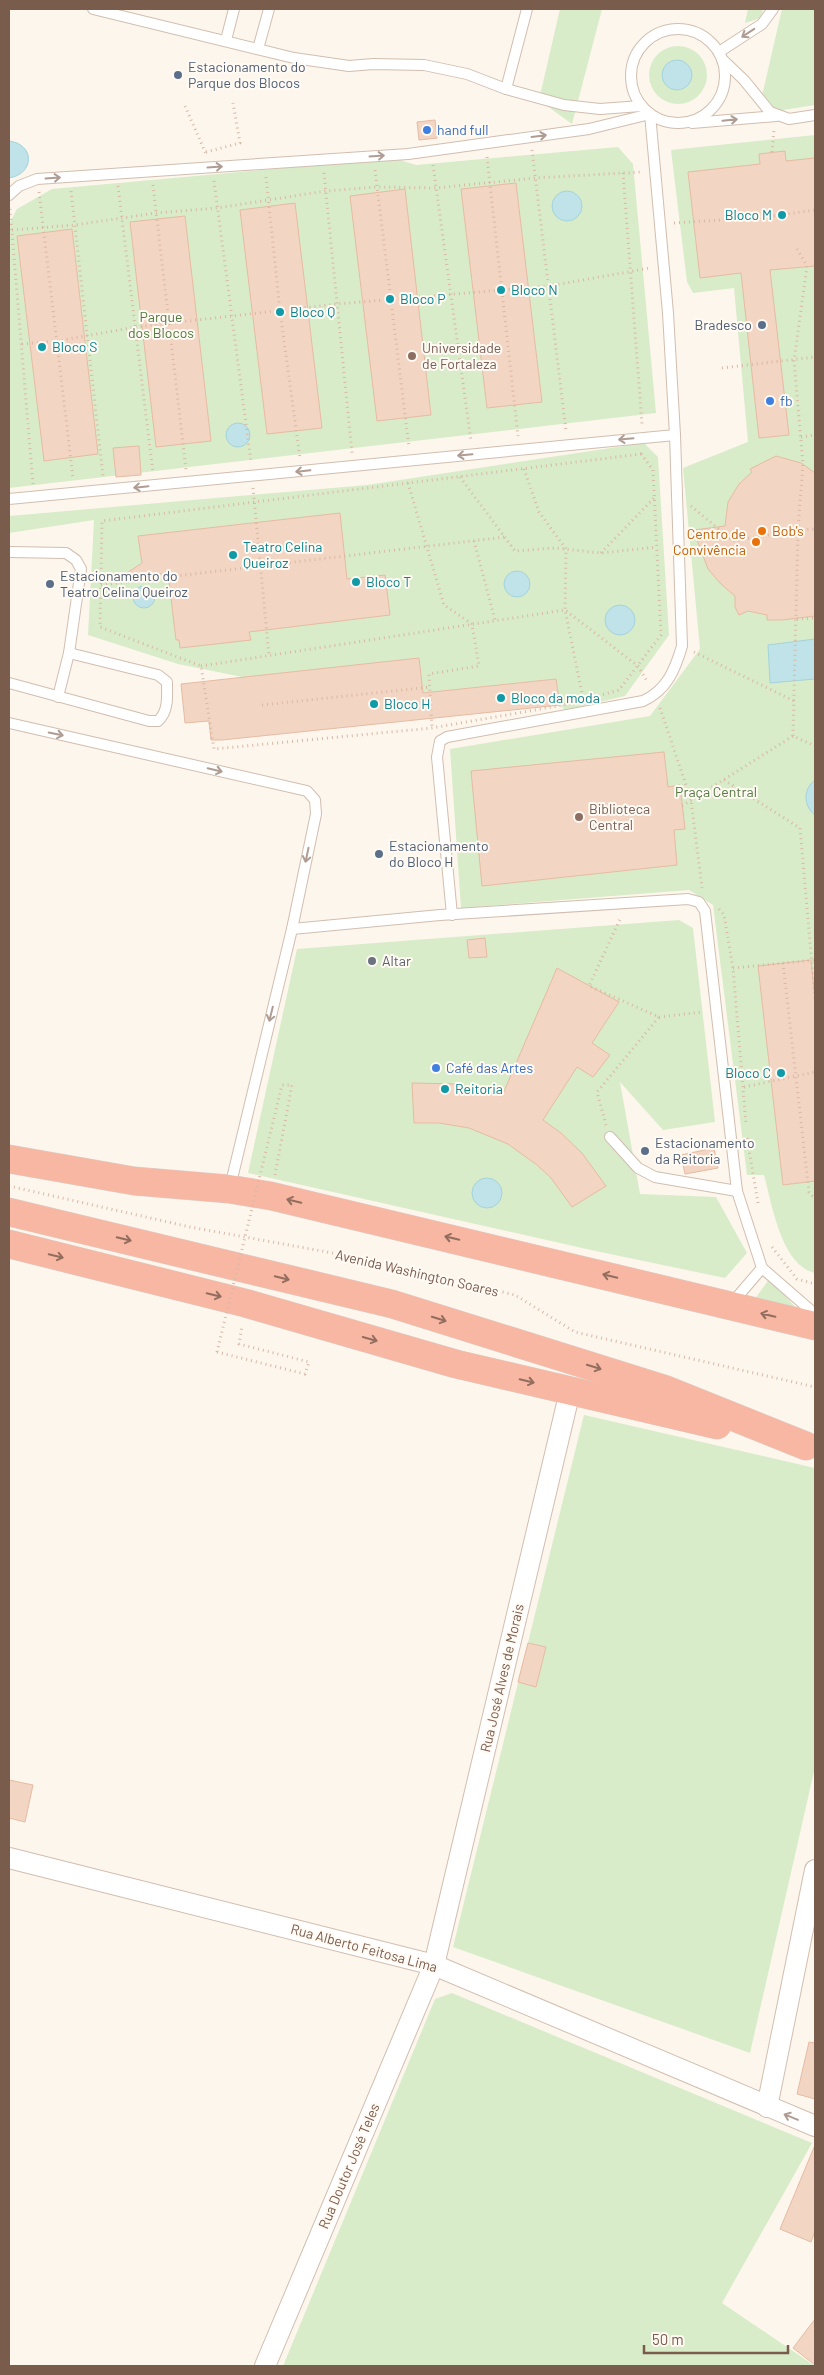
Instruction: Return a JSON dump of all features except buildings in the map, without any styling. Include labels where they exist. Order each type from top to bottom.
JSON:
[{"type":"highway","points":[[9,1159],[134,1181],[229,1189],[271,1196],[484,1245],[815,1326]]},
{"type":"highway","points":[[9,1212],[392,1304],[664,1389],[811,1447]]},
{"type":"highway","points":[[9,1244],[244,1303],[456,1364],[811,1447]]},
{"type":"street","name":"Rua José Alves de Morais","points":[[434,1965],[570,1391]]},
{"type":"street","name":"Rua Alberto Feitosa Lima","points":[[9,1858],[434,1965],[815,2126]]},
{"type":"street","points":[[767,2107],[815,1870]]},
{"type":"street","name":"Rua Doutor José Teles","points":[[265,2366],[434,1965]]},
{"type":"lane","points":[[93,9],[299,58],[349,66],[373,64],[424,65],[468,74],[506,89],[564,105],[600,109],[641,106]]},
{"type":"lane","points":[[226,40],[234,9]]},
{"type":"lane","points":[[258,49],[269,9]]},
{"type":"lane","points":[[506,89],[528,9]]},
{"type":"lane","points":[[721,55],[762,24],[773,9]]},
{"type":"lane","points":[[776,116],[770,112],[708,39],[698,32],[672,28],[658,32],[646,40],[633,60],[631,84],[641,106],[650,114],[662,120],[684,123],[776,116],[789,119],[815,115]]},
{"type":"lane","points":[[684,123],[704,115],[719,100],[724,86],[725,73],[721,55]]},
{"type":"lane","points":[[9,194],[19,186],[37,179],[374,156],[431,150],[589,129],[650,114]]},
{"type":"lane","points":[[452,915],[437,758],[440,742],[447,737],[643,701],[655,695],[676,669],[682,646],[675,436],[650,114]]},
{"type":"lane","points":[[9,499],[187,483],[568,444],[675,436]]},
{"type":"lane","points":[[9,552],[66,553],[76,560],[80,569],[69,653],[58,697]]},
{"type":"lane","points":[[9,683],[149,721],[158,721],[164,716],[167,682],[158,675],[69,653]]},
{"type":"lane","points":[[9,723],[307,791],[314,800],[316,814],[292,929],[229,1189]]},
{"type":"lane","points":[[292,929],[627,902],[688,898],[699,902],[705,911],[737,1191],[762,1268],[815,1314]]},
{"type":"lane","points":[[610,1137],[638,1168],[655,1177],[737,1191]]},
{"type":"lane","points":[[729,1306],[762,1268]]},
{"type":"path","points":[[205,152],[240,143],[233,103]]},
{"type":"path","points":[[185,106],[212,167],[253,476]]},
{"type":"path","points":[[772,152],[776,116]]},
{"type":"path","points":[[530,137],[568,444]]},
{"type":"path","points":[[485,143],[520,450]]},
{"type":"path","points":[[431,150],[473,454]]},
{"type":"path","points":[[374,156],[411,460]]},
{"type":"path","points":[[323,159],[353,466]]},
{"type":"path","points":[[264,164],[280,311],[302,471]]},
{"type":"path","points":[[151,171],[187,483]]},
{"type":"path","points":[[12,230],[75,225],[122,217],[217,208],[268,198],[326,191],[378,187],[436,188],[535,178],[654,171]]},
{"type":"path","points":[[623,172],[643,437]]},
{"type":"path","points":[[117,174],[154,486]]},
{"type":"path","points":[[70,177],[105,491]]},
{"type":"path","points":[[37,179],[75,494]]},
{"type":"path","points":[[10,206],[34,497]]},
{"type":"path","points":[[659,224],[766,217],[815,210]]},
{"type":"path","points":[[793,736],[798,530],[803,464],[794,360],[807,266],[797,249]]},
{"type":"path","points":[[22,344],[57,341],[136,327],[337,304],[548,286],[663,265]]},
{"type":"path","points":[[722,368],[815,357]]},
{"type":"path","points":[[801,437],[815,436]]},
{"type":"path","points":[[201,666],[214,749],[432,728],[583,700],[619,690],[638,666],[661,636],[653,470],[641,454],[102,521],[100,627],[201,666],[565,610],[638,666]]},
{"type":"path","points":[[524,469],[538,512],[566,550],[565,610],[583,700]]},
{"type":"path","points":[[460,477],[515,551],[566,550],[601,553],[657,547]]},
{"type":"path","points":[[408,483],[444,606],[472,624],[479,666],[429,674],[432,728]]},
{"type":"path","points":[[677,494],[733,541],[815,529]]},
{"type":"path","points":[[601,553],[654,498]]},
{"type":"path","points":[[253,502],[269,656]]},
{"type":"path","points":[[101,585],[505,537]]},
{"type":"path","points":[[474,541],[495,620]]},
{"type":"path","points":[[796,620],[815,618]]},
{"type":"path","points":[[682,646],[794,701]]},
{"type":"path","points":[[262,705],[430,687]]},
{"type":"path","points":[[793,736],[815,746]]},
{"type":"path","points":[[682,806],[793,736]]},
{"type":"path","points":[[724,780],[800,828],[815,999]]},
{"type":"path","points":[[627,902],[589,986],[659,1017],[716,1010]]},
{"type":"path","points":[[733,968],[813,960]]},
{"type":"path","points":[[783,963],[794,1076],[809,1192],[815,1199]]},
{"type":"path","points":[[610,1137],[597,1092],[659,1017]]},
{"type":"path","points":[[744,1087],[815,1072]]},
{"type":"path","points":[[244,1303],[239,1344],[309,1362],[305,1374],[217,1352],[282,1085],[292,1085],[271,1196]]},
{"type":"path","name":"Avenida Washington Soares","points":[[9,1186],[190,1226],[360,1258],[515,1296],[575,1332],[815,1387]]},
{"type":"green space","points":[[560,9],[602,9],[572,124],[539,100]]},
{"type":"green space","points":[[748,9],[763,9],[761,18],[745,23]]},
{"type":"green space","points":[[782,9],[815,9],[815,105],[777,111],[762,96]]},
{"type":"green space","points":[[672,46],[684,46],[699,54],[707,69],[707,81],[699,96],[684,104],[672,104],[657,96],[649,81],[649,69],[657,54]]},
{"type":"green space","name":"Praça Central","points":[[815,135],[815,1273],[803,1268],[786,1246],[775,1217],[764,1175],[747,1175],[713,905],[689,890],[461,908],[450,749],[650,716],[700,649],[683,468],[748,442],[734,288],[693,293],[687,282],[671,150]]},
{"type":"green space","name":"Parque dos Blocos","points":[[618,147],[633,164],[656,413],[9,488],[9,224],[17,209],[52,189],[393,158],[416,165]]},
{"type":"green space","points":[[644,443],[658,457],[669,635],[625,696],[565,710],[560,705],[556,679],[442,691],[444,718],[178,664],[88,635],[94,520],[9,533],[9,516],[367,485]]},
{"type":"green space","points":[[679,920],[693,928],[715,1122],[663,1130],[620,1082],[640,1194],[716,1197],[747,1253],[725,1278],[248,1173],[297,949]]},
{"type":"green space","points":[[770,1278],[801,1314],[752,1303]]},
{"type":"green space","points":[[584,1415],[815,1468],[815,1767],[750,2053],[453,1947]]},
{"type":"green space","points":[[452,1993],[812,2143],[722,2303],[815,2366],[283,2366],[435,1999]]},
{"type":"water","points":[[677,60],[688,64],[692,75],[688,86],[677,90],[666,86],[662,75],[666,64]]},
{"type":"water","points":[[9,141],[24,147],[28,159],[24,171],[9,178]]},
{"type":"water","points":[[567,191],[578,195],[582,206],[578,217],[567,221],[556,217],[552,206],[556,195]]},
{"type":"water","points":[[238,423],[247,426],[250,435],[247,444],[238,447],[229,444],[226,435],[229,426]]},
{"type":"water","points":[[517,571],[526,575],[530,584],[526,593],[517,597],[508,593],[504,584],[508,575]]},
{"type":"water","points":[[144,586],[154,593],[155,597],[148,607],[144,608],[134,601],[133,597],[140,587]]},
{"type":"water","points":[[620,605],[630,610],[635,620],[630,630],[620,635],[610,630],[605,620],[610,610]]},
{"type":"water","points":[[815,639],[815,679],[770,683],[768,645]]},
{"type":"water","points":[[815,780],[815,815],[808,807],[806,798],[808,788]]},
{"type":"water","points":[[487,1178],[498,1182],[502,1193],[498,1204],[487,1208],[476,1204],[472,1193],[476,1182]]},
{"type":"place","name":"Estacionamento do Parque dos Blocos","points":[[178,75]]},
{"type":"place","name":"hand full","points":[[427,130]]},
{"type":"place","name":"Bloco M","points":[[782,215]]},
{"type":"place","name":"Bloco N","points":[[501,290]]},
{"type":"place","name":"Bloco P","points":[[390,299]]},
{"type":"place","name":"Bloco Q","points":[[280,312]]},
{"type":"place","name":"Bradesco","points":[[762,325]]},
{"type":"place","name":"Bloco S","points":[[42,347]]},
{"type":"place","name":"Universidade de Fortaleza","points":[[412,356]]},
{"type":"place","name":"fb","points":[[770,401]]},
{"type":"place","name":"Bob's","points":[[762,531]]},
{"type":"place","name":"Centro de Convivência","points":[[756,542]]},
{"type":"place","name":"Teatro Celina Queiroz","points":[[233,555]]},
{"type":"place","name":"Bloco T","points":[[356,582]]},
{"type":"place","name":"Estacionamento do Teatro Celina Queiroz","points":[[50,584]]},
{"type":"place","name":"Bloco da moda","points":[[501,698]]},
{"type":"place","name":"Bloco H","points":[[374,704]]},
{"type":"place","name":"Biblioteca Central","points":[[579,817]]},
{"type":"place","name":"Estacionamento do Bloco H","points":[[379,854]]},
{"type":"place","name":"Altar","points":[[372,961]]},
{"type":"place","name":"Café das Artes","points":[[436,1068]]},
{"type":"place","name":"Bloco C","points":[[781,1073]]},
{"type":"place","name":"Reitoria","points":[[445,1089]]},
{"type":"place","name":"Estacionamento da Reitoria","points":[[645,1151]]}]
